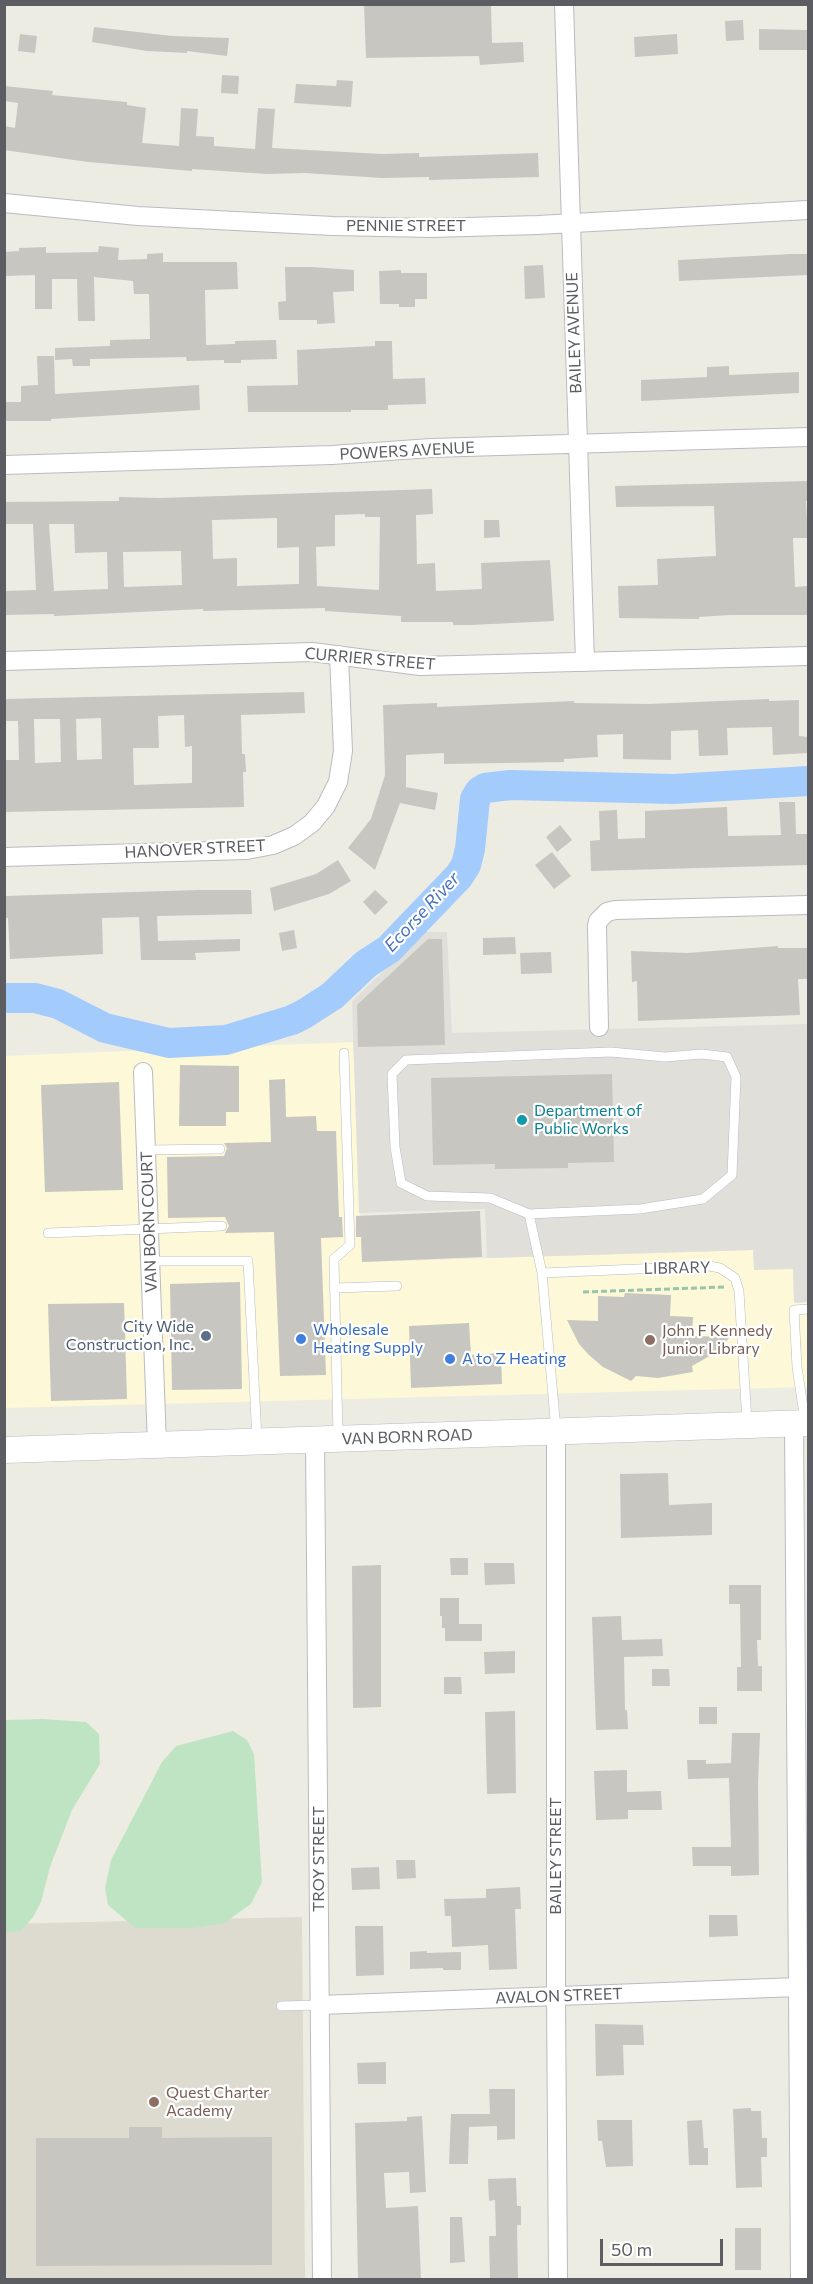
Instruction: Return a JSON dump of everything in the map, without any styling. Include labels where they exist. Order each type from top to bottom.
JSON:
[{"type":"main road","name":"VAN BORN ROAD","points":[[4,1450],[803,1423]]},
{"type":"street","name":"BAILEY AVENUE","points":[[564,4],[585,662]]},
{"type":"street","name":"PENNIE STREET","points":[[4,203],[138,216],[333,226],[431,228],[808,210]]},
{"type":"street","name":"POWERS AVENUE","points":[[4,465],[332,455],[431,448],[808,437]]},
{"type":"street","name":"CURRIER STREET","points":[[4,661],[302,652],[420,666],[808,656]]},
{"type":"street","name":"HANOVER STREET","points":[[4,857],[247,850],[273,845],[294,836],[312,822],[326,806],[338,782],[342,765],[339,655]]},
{"type":"street","points":[[599,1027],[596,932],[598,921],[602,916],[615,910],[808,905]]},
{"type":"street","name":"VAN BORN COURT","points":[[144,1072],[157,1444]]},
{"type":"street","points":[[800,2280],[803,1987],[803,1423]]},
{"type":"street","name":"BAILEY STREET","points":[[556,1432],[558,2280]]},
{"type":"street","name":"TROY STREET","points":[[321,2280],[320,2005],[326,1439]]},
{"type":"street","name":"AVALON STREET","points":[[320,2005],[803,1987]]},
{"type":"lane","points":[[611,1052],[665,1057],[702,1054],[727,1057],[736,1077],[732,1175],[703,1199],[640,1209],[529,1214],[490,1198],[427,1196],[401,1183],[395,1147],[392,1074],[406,1060],[611,1052]]},
{"type":"lane","points":[[326,1439],[334,1259],[350,1245],[344,1053]]},
{"type":"lane","points":[[146,1150],[220,1149]]},
{"type":"lane","points":[[529,1214],[542,1273],[556,1432]]},
{"type":"lane","points":[[48,1233],[222,1226]]},
{"type":"lane","points":[[150,1261],[248,1261],[257,1441]]},
{"type":"lane","name":"LIBRARY","points":[[542,1273],[709,1266],[720,1268],[735,1278],[739,1291],[747,1424]]},
{"type":"lane","points":[[334,1288],[397,1286]]},
{"type":"lane","points":[[803,1423],[794,1310],[808,1309]]},
{"type":"lane","points":[[797,1367],[808,1366]]},
{"type":"lane","points":[[281,2006],[320,2005]]},
{"type":"path","points":[[583,1292],[657,1287],[726,1287],[729,1290]]},
{"type":"shaded area","points":[[425,932],[447,932],[452,1033],[808,1024],[808,1302],[794,1303],[793,1269],[754,1270],[753,1250],[487,1258],[485,1209],[359,1213],[352,1001]]},
{"type":"shaded area","points":[[353,1042],[362,1262],[753,1250],[793,1269],[794,1303],[808,1302],[808,1387],[5,1408],[4,1056]]},
{"type":"shaded area","name":"Quest Charter Academy","points":[[302,1917],[305,2279],[5,2279],[4,1924]]},
{"type":"green space","points":[[43,1719],[86,1722],[99,1734],[100,1764],[72,1810],[50,1867],[41,1902],[33,1917],[21,1931],[5,1933],[5,1720]]},
{"type":"green space","points":[[233,1731],[247,1740],[254,1754],[262,1882],[251,1904],[224,1923],[194,1928],[135,1928],[108,1905],[105,1888],[111,1860],[162,1762],[176,1746]]},
{"type":"building","points":[[364,4],[491,4],[492,43],[523,42],[524,62],[480,65],[479,56],[366,58]]},
{"type":"building","points":[[743,20],[744,40],[726,41],[725,21]]},
{"type":"building","points":[[94,27],[172,36],[229,38],[227,56],[187,51],[187,53],[147,51],[92,42]]},
{"type":"building","points":[[759,29],[807,30],[807,50],[759,50]]},
{"type":"building","points":[[20,34],[37,36],[35,53],[18,51]]},
{"type":"building","points":[[677,34],[678,54],[635,57],[634,37]]},
{"type":"building","points":[[222,75],[239,76],[238,94],[221,93]]},
{"type":"building","points":[[337,80],[353,81],[351,107],[294,103],[296,84],[336,86]]},
{"type":"building","points":[[4,86],[53,91],[52,95],[127,102],[127,105],[146,108],[142,143],[179,146],[181,108],[198,109],[196,136],[214,137],[214,146],[255,149],[258,108],[275,109],[272,148],[382,154],[419,153],[419,157],[538,153],[539,177],[429,180],[429,177],[382,178],[305,173],[267,174],[192,169],[192,171],[88,162],[4,150],[4,126],[15,128],[18,103],[4,101]]},
{"type":"building","points":[[99,246],[119,248],[118,260],[147,259],[147,254],[163,253],[163,262],[237,262],[238,289],[205,290],[206,345],[235,344],[235,341],[276,340],[277,359],[224,363],[224,360],[187,361],[186,357],[90,359],[90,366],[73,366],[72,359],[55,360],[55,348],[110,346],[110,340],[150,339],[149,294],[134,294],[133,281],[94,277],[95,321],[78,321],[77,279],[52,279],[52,309],[35,309],[35,275],[4,276],[4,252],[19,251],[19,248],[46,247],[46,253],[98,252]]},
{"type":"building","points":[[808,254],[808,275],[679,281],[678,260]]},
{"type":"building","points":[[543,265],[545,298],[525,299],[524,266]]},
{"type":"building","points":[[285,267],[354,270],[354,291],[333,292],[335,323],[317,324],[317,320],[279,320],[278,302],[286,301]]},
{"type":"building","points":[[401,270],[401,273],[427,273],[427,299],[415,299],[415,307],[380,304],[379,271]]},
{"type":"building","points":[[375,341],[392,341],[393,379],[425,378],[426,404],[388,405],[388,410],[351,410],[351,412],[248,412],[247,386],[298,385],[297,350],[375,346]]},
{"type":"building","points":[[37,356],[54,356],[55,394],[199,385],[200,410],[51,419],[51,421],[4,421],[4,402],[21,402],[21,386],[38,385]]},
{"type":"building","points":[[729,366],[729,375],[799,372],[799,393],[641,401],[641,380],[707,377],[707,367]]},
{"type":"building","points":[[808,481],[808,501],[806,501],[808,538],[793,538],[795,587],[808,586],[808,615],[730,615],[699,617],[699,619],[619,618],[618,586],[658,585],[657,559],[716,556],[714,506],[616,507],[615,486]]},
{"type":"building","points":[[432,489],[433,514],[416,515],[417,564],[435,563],[436,591],[482,589],[481,563],[550,560],[554,621],[453,625],[453,622],[401,622],[401,616],[325,611],[325,608],[203,611],[203,609],[54,616],[54,614],[4,615],[4,591],[36,590],[33,524],[4,524],[4,502],[119,501],[119,497],[160,498]],"holes":[[[365,514],[365,517],[380,517],[379,590],[317,586],[316,547],[335,546],[335,515]],[[277,518],[277,548],[299,547],[299,584],[237,586],[237,558],[213,559],[212,520]],[[49,524],[74,524],[75,553],[107,552],[108,589],[54,591]],[[181,551],[182,585],[124,587],[123,552]]]},
{"type":"building","points":[[484,520],[499,520],[500,537],[484,538]]},
{"type":"building","points":[[304,692],[305,713],[241,715],[242,754],[245,754],[246,772],[243,772],[244,807],[4,812],[5,760],[19,760],[18,721],[4,721],[4,699]],"holes":[[[184,715],[185,747],[192,746],[192,783],[134,785],[133,748],[159,748],[158,716]],[[101,718],[102,759],[77,760],[76,719]],[[34,719],[60,719],[61,762],[35,763]]]},
{"type":"building","points":[[769,699],[769,701],[799,700],[799,736],[808,737],[808,753],[773,755],[772,727],[727,728],[728,755],[699,756],[698,730],[671,731],[671,760],[623,759],[623,734],[597,735],[598,757],[564,759],[564,762],[444,764],[444,753],[406,755],[406,787],[438,793],[435,810],[400,803],[375,870],[348,848],[371,819],[385,775],[383,705],[437,703],[437,707],[574,701],[574,703],[648,704]]},
{"type":"building","points":[[779,802],[795,802],[796,834],[808,834],[808,865],[591,871],[590,841],[600,840],[599,811],[617,810],[618,839],[645,838],[645,811],[727,807],[728,836],[781,835]]},
{"type":"building","points":[[560,825],[572,840],[557,852],[546,837]]},
{"type":"building","points":[[552,852],[571,876],[554,889],[535,865]]},
{"type":"building","points":[[338,860],[351,881],[329,894],[274,911],[270,888],[316,874]]},
{"type":"building","points":[[251,890],[252,914],[157,916],[158,941],[240,939],[240,951],[195,953],[196,960],[141,960],[139,917],[102,918],[103,954],[10,959],[8,918],[4,918],[4,896]]},
{"type":"building","points":[[375,890],[388,902],[375,915],[363,902]]},
{"type":"building","points":[[294,930],[297,948],[282,951],[279,933]]},
{"type":"building","points":[[515,937],[516,954],[483,955],[483,938]]},
{"type":"building","points":[[428,939],[442,939],[445,1045],[358,1047],[357,1005]]},
{"type":"building","points":[[778,946],[778,948],[808,948],[808,979],[798,979],[800,1015],[638,1021],[637,981],[632,982],[631,951],[687,953]]},
{"type":"building","points":[[551,952],[552,973],[521,974],[520,953]]},
{"type":"building","points":[[180,1065],[239,1066],[239,1112],[226,1112],[226,1126],[179,1126]]},
{"type":"building","name":"Department of Public Works","points":[[612,1074],[614,1162],[568,1163],[568,1168],[495,1169],[495,1164],[433,1165],[431,1078]]},
{"type":"building","points":[[285,1079],[286,1117],[316,1116],[317,1131],[336,1131],[339,1217],[342,1217],[343,1237],[321,1238],[326,1375],[280,1376],[274,1232],[225,1233],[229,1226],[225,1217],[168,1218],[167,1157],[224,1156],[227,1148],[224,1143],[271,1142],[269,1080]]},
{"type":"building","points":[[119,1082],[123,1190],[45,1192],[41,1085]]},
{"type":"building","points":[[480,1211],[482,1257],[362,1262],[361,1237],[356,1237],[356,1216]]},
{"type":"building","points":[[240,1282],[242,1389],[172,1390],[170,1284]]},
{"type":"building","name":"John F Kennedy Junior Library","points":[[625,1293],[671,1295],[670,1316],[693,1317],[692,1336],[730,1337],[715,1353],[692,1366],[693,1372],[658,1378],[636,1376],[631,1381],[603,1367],[589,1355],[579,1344],[567,1320],[598,1321],[598,1296],[624,1297]]},
{"type":"building","points":[[124,1303],[127,1399],[51,1401],[48,1304]]},
{"type":"building","points":[[469,1323],[471,1355],[501,1353],[502,1384],[411,1388],[409,1326]]},
{"type":"building","points":[[668,1473],[669,1505],[712,1503],[712,1535],[621,1538],[620,1474]]},
{"type":"building","points":[[450,1558],[468,1558],[468,1575],[451,1575]]},
{"type":"building","points":[[484,1563],[514,1563],[515,1584],[485,1585]]},
{"type":"building","points":[[381,1565],[381,1707],[353,1708],[352,1566]]},
{"type":"building","points":[[729,1585],[761,1585],[761,1640],[757,1640],[758,1666],[762,1666],[762,1691],[737,1691],[737,1667],[741,1667],[740,1604],[729,1604]]},
{"type":"building","points":[[440,1598],[459,1598],[459,1624],[482,1624],[482,1641],[445,1641],[445,1628],[442,1628],[442,1616],[440,1616]]},
{"type":"building","points":[[621,1616],[622,1640],[662,1639],[663,1656],[624,1657],[625,1710],[627,1710],[628,1729],[596,1730],[592,1617]]},
{"type":"building","points":[[515,1651],[515,1673],[485,1674],[484,1652]]},
{"type":"building","points":[[652,1669],[669,1669],[670,1686],[652,1686]]},
{"type":"building","points":[[444,1677],[461,1677],[462,1694],[444,1694]]},
{"type":"building","points":[[699,1707],[717,1707],[717,1724],[699,1724]]},
{"type":"building","points":[[515,1711],[516,1793],[487,1794],[485,1712]]},
{"type":"building","points":[[732,1733],[760,1733],[759,1875],[731,1876],[731,1866],[693,1866],[692,1847],[731,1847],[729,1778],[688,1779],[687,1760],[706,1760],[706,1764],[731,1763]]},
{"type":"building","points":[[627,1770],[627,1792],[661,1791],[662,1810],[628,1810],[628,1819],[596,1820],[594,1771]]},
{"type":"building","points":[[396,1860],[415,1860],[416,1878],[397,1879]]},
{"type":"building","points":[[379,1867],[380,1889],[352,1890],[351,1868]]},
{"type":"building","points":[[520,1887],[521,1909],[515,1909],[517,1969],[489,1970],[488,1945],[452,1947],[451,1916],[445,1916],[444,1899],[486,1898],[486,1889]]},
{"type":"building","points":[[709,1915],[737,1915],[738,1936],[709,1937]]},
{"type":"building","points":[[355,1926],[383,1926],[384,1975],[356,1976]]},
{"type":"building","points":[[427,1951],[427,1953],[461,1952],[461,1970],[410,1969],[410,1952]]},
{"type":"building","points":[[595,2024],[643,2025],[644,2045],[623,2045],[624,2075],[596,2076]]},
{"type":"building","points":[[386,2062],[386,2084],[358,2084],[357,2063]]},
{"type":"building","points":[[489,2089],[515,2089],[515,2139],[497,2140],[497,2126],[469,2127],[468,2164],[449,2164],[451,2114],[490,2114]]},
{"type":"building","points":[[751,2108],[751,2111],[761,2111],[762,2138],[767,2138],[767,2157],[761,2157],[762,2187],[736,2188],[733,2109]]},
{"type":"building","points":[[422,2116],[426,2192],[410,2193],[409,2172],[384,2173],[386,2208],[418,2206],[421,2280],[358,2280],[355,2123],[407,2121],[407,2117]]},
{"type":"building","points":[[597,2120],[632,2120],[633,2166],[606,2167],[602,2141],[598,2141]]},
{"type":"building","points":[[702,2120],[704,2148],[708,2148],[708,2165],[689,2165],[687,2121]]},
{"type":"building","points":[[129,2127],[162,2127],[162,2138],[272,2137],[272,2265],[36,2266],[36,2138],[129,2138]]},
{"type":"building","points":[[516,2178],[517,2206],[521,2206],[521,2225],[517,2225],[518,2280],[490,2280],[489,2236],[496,2236],[495,2200],[489,2201],[488,2179]]},
{"type":"building","points":[[450,2217],[462,2217],[465,2262],[450,2263]]},
{"type":"building","points":[[735,2228],[761,2228],[761,2270],[735,2270]]},
{"type":"waterway","name":"Ecorse River","points":[[4,998],[35,998],[58,1004],[105,1028],[169,1043],[226,1040],[292,1020],[304,1014],[332,996],[366,964],[389,949],[459,876],[466,865],[470,849],[475,799],[485,788],[510,785],[674,789],[808,781]]},
{"type":"place","name":"Department of Public Works","points":[[522,1120]]},
{"type":"place","name":"City Wide Construction, Inc.","points":[[206,1336]]},
{"type":"place","name":"Wholesale Heating Supply","points":[[301,1339]]},
{"type":"place","name":"John F Kennedy Junior Library","points":[[650,1340]]},
{"type":"place","name":"A to Z Heating","points":[[450,1359]]},
{"type":"place","name":"Quest Charter Academy","points":[[154,2102]]}]
